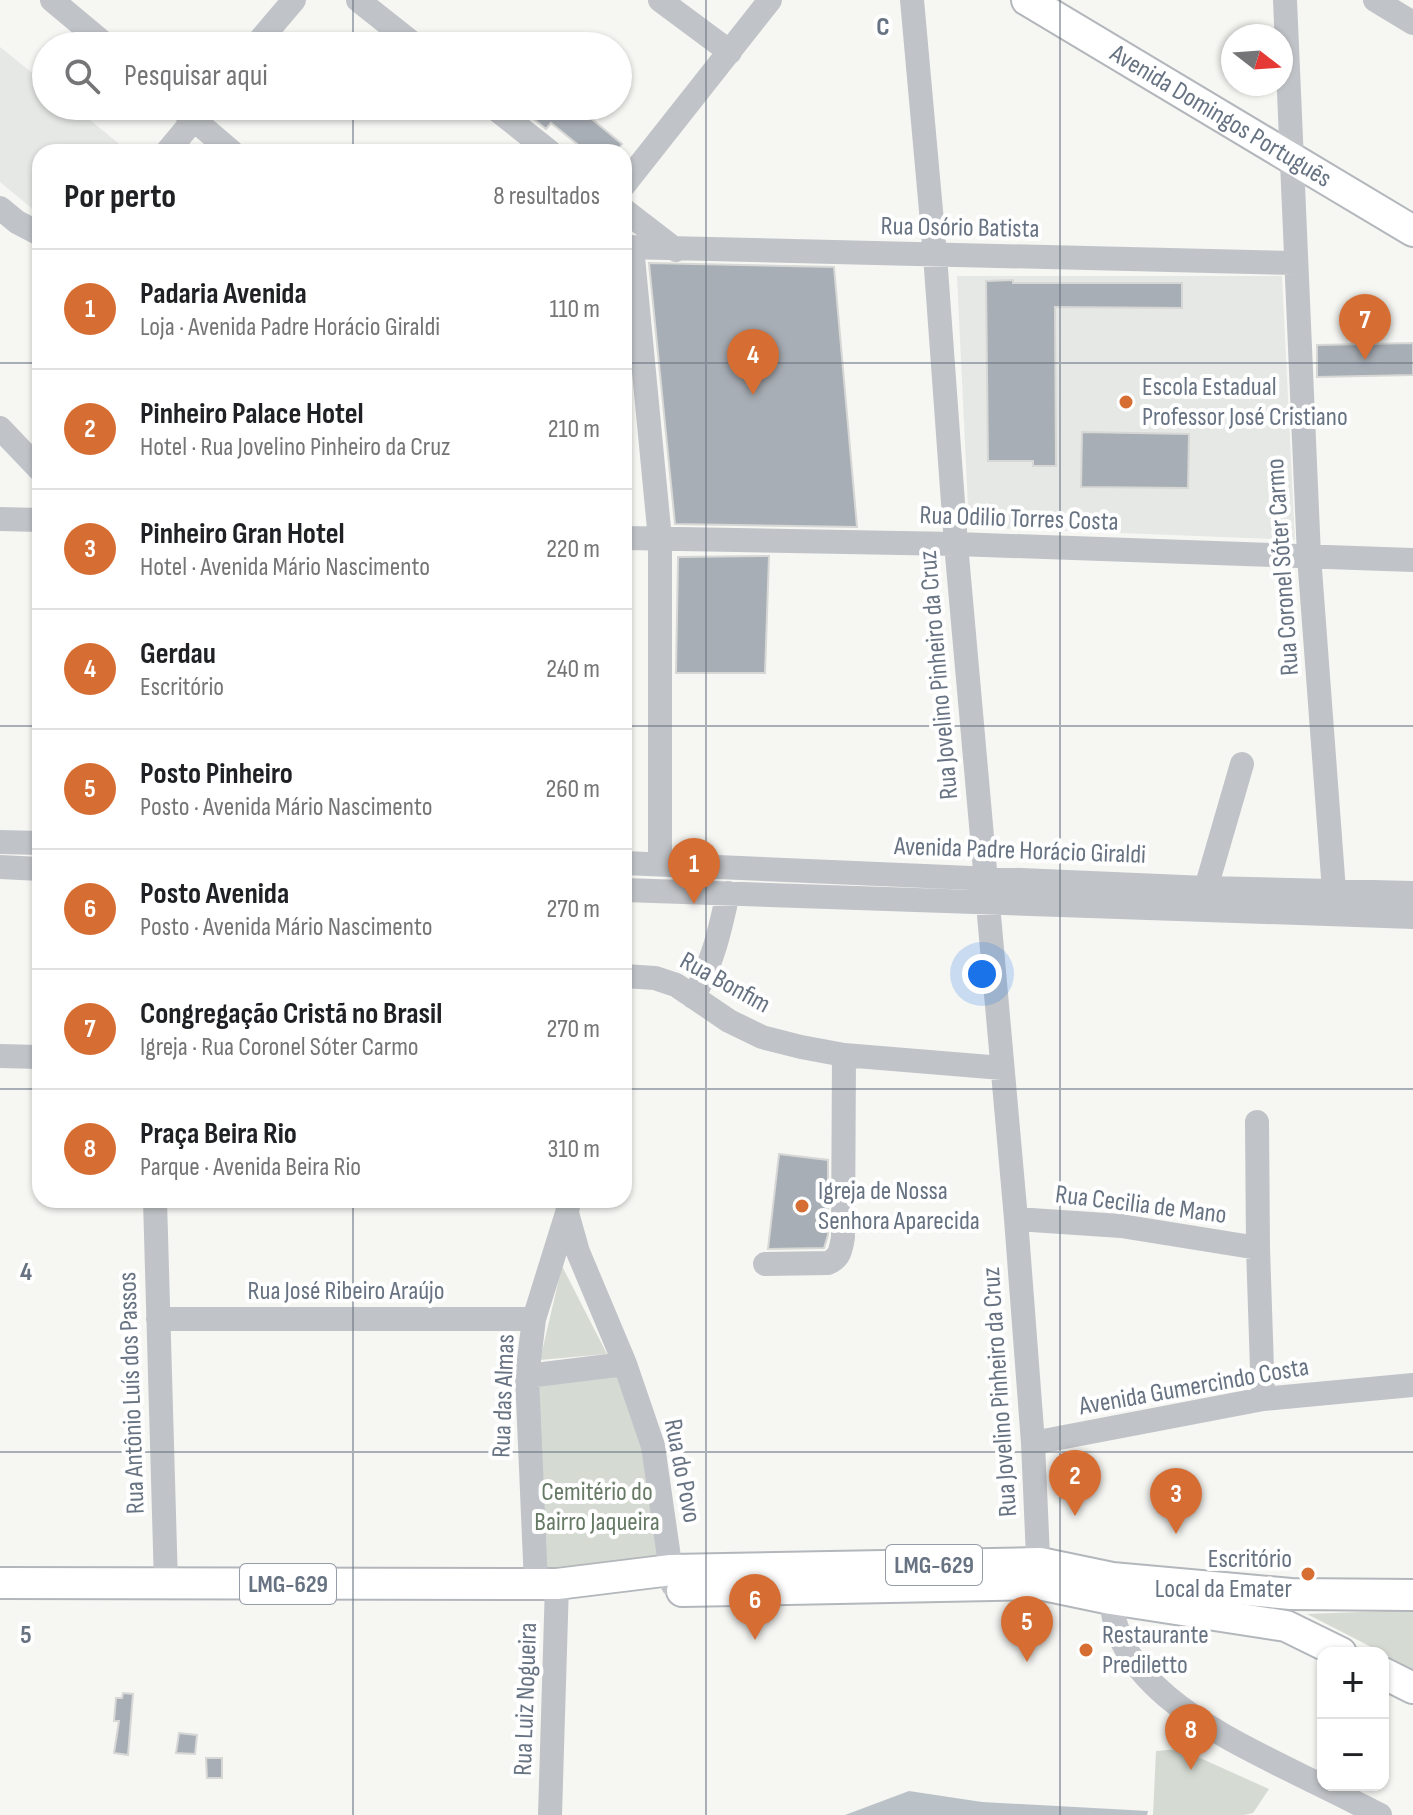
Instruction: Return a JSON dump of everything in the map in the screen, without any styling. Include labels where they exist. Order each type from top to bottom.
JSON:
[{"type":"main road","name":"Avenida Domingos Português","points":[[1027,0],[1413,231]]},
{"type":"main road","name":"LMG-629","points":[[0,1583],[556,1584],[1040,1574],[1112,1588],[1413,1595]]},
{"type":"main road","points":[[1112,1588],[1286,1626],[1329,1647]]},
{"type":"main road","points":[[1286,1626],[1291,1594]]},
{"type":"main road","points":[[1389,1676],[1413,1688]]},
{"type":"street","points":[[52,0],[90,32]]},
{"type":"street","points":[[267,32],[294,0]]},
{"type":"street","points":[[358,0],[398,32]]},
{"type":"street","points":[[660,0],[730,52]]},
{"type":"street","points":[[632,175],[770,0]]},
{"type":"street","name":"Rua Jovelino Pinheiro da Cruz","points":[[912,0],[956,544],[1016,1219],[1040,1574]]},
{"type":"street","name":"Rua Coronel Sóter Carmo","points":[[1285,0],[1309,556],[1334,891]]},
{"type":"street","points":[[1375,0],[1413,23]]},
{"type":"street","points":[[172,144],[187,120]]},
{"type":"street","points":[[202,120],[225,144]]},
{"type":"street","points":[[510,120],[540,144]]},
{"type":"street","points":[[0,208],[32,230]]},
{"type":"street","points":[[632,216],[676,250]]},
{"type":"street","name":"Rua Osório Batista","points":[[632,247],[1295,263]]},
{"type":"street","points":[[632,353],[660,539],[660,864]]},
{"type":"street","points":[[0,428],[32,462]]},
{"type":"street","points":[[0,519],[32,520]]},
{"type":"street","name":"Rua Odilio Torres Costa","points":[[632,538],[956,544],[1413,560]]},
{"type":"street","points":[[1206,888],[1242,764]]},
{"type":"street","points":[[0,842],[32,843]]},
{"type":"street","name":"Avenida Padre Horácio Giraldi","points":[[632,863],[1206,888],[1413,893]]},
{"type":"street","points":[[0,867],[32,869]]},
{"type":"street","name":"Avenida Padre Horácio Giraldi","points":[[632,890],[1413,917]]},
{"type":"street","points":[[693,997],[715,953],[728,893]]},
{"type":"street","name":"Rua Bonfim","points":[[632,977],[655,978],[676,985],[729,1021],[762,1037],[801,1047],[844,1055],[1002,1068]]},
{"type":"street","points":[[765,1264],[828,1263],[835,1261],[841,1251],[844,1055]]},
{"type":"street","points":[[0,1056],[32,1057]]},
{"type":"street","name":"Rua Cecilia de Mano","points":[[1257,1122],[1263,1399]]},
{"type":"street","name":"Rua Antônio Luís dos Passos","points":[[155,1208],[166,1584]]},
{"type":"street","name":"Rua das Almas","points":[[556,1584],[527,1376],[534,1319],[568,1208]]},
{"type":"street","name":"Rua do Povo","points":[[568,1208],[578,1252],[625,1364],[653,1446],[672,1580]]},
{"type":"street","name":"Rua Cecilia de Mano","points":[[1016,1219],[1121,1226],[1258,1248]]},
{"type":"street","name":"Rua José Ribeiro Araújo","points":[[158,1319],[534,1319]]},
{"type":"street","points":[[527,1376],[625,1364]]},
{"type":"street","name":"Avenida Gumercindo Costa","points":[[1033,1443],[1263,1399],[1413,1385]]},
{"type":"street","name":"Rua Luiz Nogueira","points":[[550,1815],[556,1584]]},
{"type":"street","points":[[1112,1588],[1115,1624],[1125,1648],[1152,1682],[1184,1712],[1217,1733],[1380,1815]]},
{"type":"shaded area","points":[[0,47],[32,73],[32,120],[90,120],[119,144],[32,144],[32,208],[0,182]]},
{"type":"shaded area","name":"Escola Estadual Professor José Cristiano","points":[[957,276],[1282,276],[1295,540],[969,527]]},
{"type":"shaded area","points":[[909,1791],[982,1802],[1148,1811],[1147,1815],[845,1815]]},
{"type":"green space","points":[[562,1266],[607,1354],[540,1360]]},
{"type":"green space","name":"Cemitério do Bairro Jaqueira","points":[[616,1375],[639,1416],[661,1559],[545,1570],[539,1383]]},
{"type":"green space","points":[[1413,1610],[1413,1671],[1389,1657],[1389,1647],[1371,1647],[1307,1614]]},
{"type":"green space","points":[[1180,1749],[1269,1789],[1253,1813],[1153,1815],[1156,1751]]},
{"type":"building","points":[[535,120],[593,120],[622,144],[577,144],[551,123],[546,129]]},
{"type":"building","points":[[649,263],[834,267],[857,527],[675,524]]},
{"type":"building","points":[[1013,280],[1013,283],[1182,283],[1182,308],[1055,307],[1056,466],[1033,466],[1033,461],[988,461],[986,281]]},
{"type":"building","points":[[1413,343],[1413,375],[1317,377],[1317,345]]},
{"type":"building","points":[[1082,432],[1189,434],[1188,488],[1081,487]]},
{"type":"building","points":[[769,556],[765,673],[676,673],[678,557]]},
{"type":"building","name":"Igreja de Nossa Senhora Aparecida","points":[[779,1154],[828,1160],[828,1235],[824,1248],[768,1249]]},
{"type":"building","points":[[123,1693],[133,1694],[128,1755],[114,1753],[119,1721],[114,1721],[116,1698],[122,1698]]},
{"type":"building","points":[[179,1733],[197,1735],[195,1754],[176,1753]]},
{"type":"building","points":[[206,1758],[222,1758],[222,1778],[207,1778]]},
{"type":"place","name":"Congregação Cristã no Brasil","points":[[1365,360]]},
{"type":"place","name":"Gerdau","points":[[753,395]]},
{"type":"place","name":"Escola Estadual Professor José Cristiano","points":[[1126,402]]},
{"type":"place","name":"Padaria Avenida","points":[[694,904]]},
{"type":"place","name":"Igreja de Nossa Senhora Aparecida","points":[[802,1206]]},
{"type":"place","name":"Pinheiro Palace Hotel","points":[[1075,1516]]},
{"type":"place","name":"Pinheiro Gran Hotel","points":[[1176,1534]]},
{"type":"place","name":"Escritório Local da Emater","points":[[1308,1574]]},
{"type":"place","name":"Posto Avenida","points":[[755,1640]]},
{"type":"place","name":"Restaurante Prediletto","points":[[1086,1650]]},
{"type":"place","name":"Posto Pinheiro","points":[[1027,1662]]},
{"type":"place","name":"Praça Beira Rio","points":[[1191,1770]]}]
